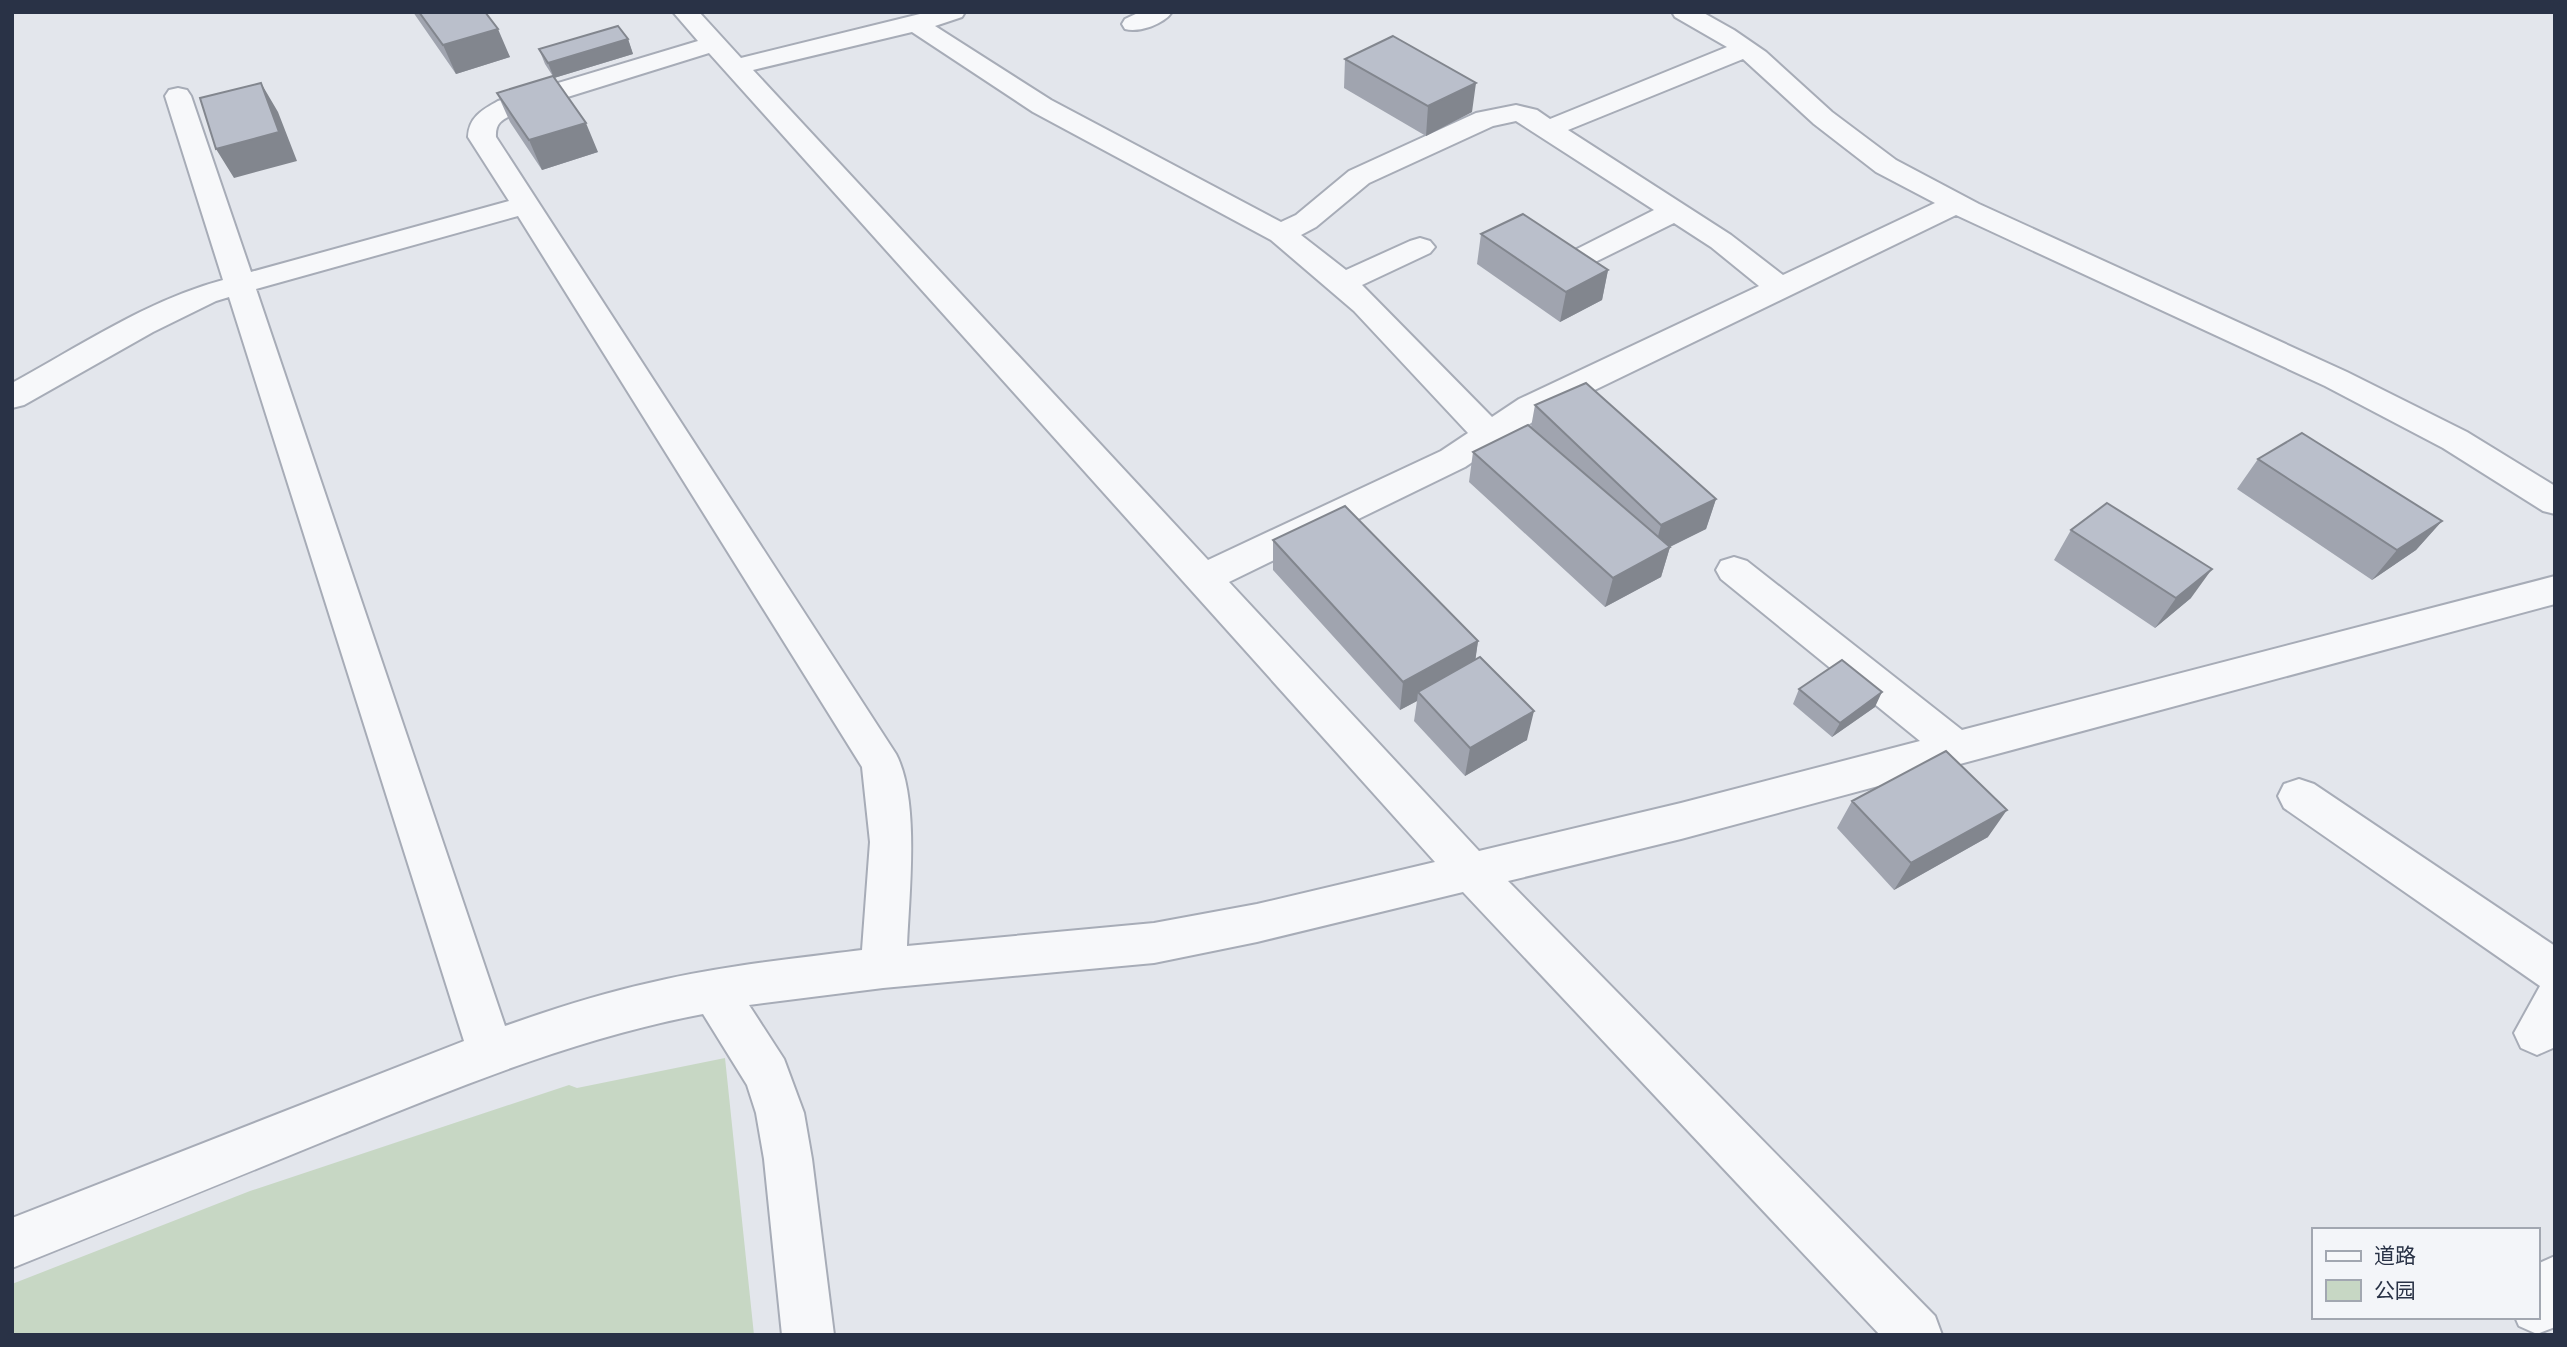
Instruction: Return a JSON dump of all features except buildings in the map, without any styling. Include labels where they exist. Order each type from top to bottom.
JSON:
[{"type":"street","points":[[685,12],[1472,873],[1916,1335]]},
{"type":"street","points":[[883,968],[891,842],[882,766],[482,137],[482,126],[490,116],[506,107],[724,56],[916,24],[953,12]]},
{"type":"street","points":[[1134,24],[1160,12]]},
{"type":"street","points":[[1684,12],[1745,49],[1856,146],[1886,166],[1956,204],[2336,379],[2455,440],[2555,502]]},
{"type":"street","points":[[916,24],[1042,106],[1281,234],[1343,283],[1490,436]]},
{"type":"street","points":[[1548,130],[1745,49]]},
{"type":"street","points":[[178,96],[491,1053]]},
{"type":"street","points":[[1281,234],[1306,221],[1359,177],[1485,119],[1516,113],[1528,116],[1721,241],[1780,288]]},
{"type":"street","points":[[1202,579],[1453,459],[1490,436],[1504,422],[1531,407],[1956,204]]},
{"type":"street","points":[[12,397],[176,307],[205,294],[527,205]]},
{"type":"street","points":[[1579,259],[1675,211]]},
{"type":"street","points":[[1343,283],[1420,247]]},
{"type":"street","points":[[1734,570],[1956,748]]},
{"type":"street","points":[[12,1243],[491,1053],[572,1024],[650,1003],[714,991],[883,968],[1154,943],[1257,923],[1472,873],[2555,590]]},
{"type":"street","points":[[2299,796],[2555,971]]},
{"type":"street","points":[[714,991],[767,1075],[780,1113],[788,1159],[807,1335]]},
{"type":"street","points":[[2539,1305],[2555,1282]]},
{"type":"street","points":[[2519,1335],[2530,1319]]},
{"type":"green space","points":[[725,1058],[754,1335],[12,1335],[12,1284],[250,1191],[569,1085],[577,1088]]}]
